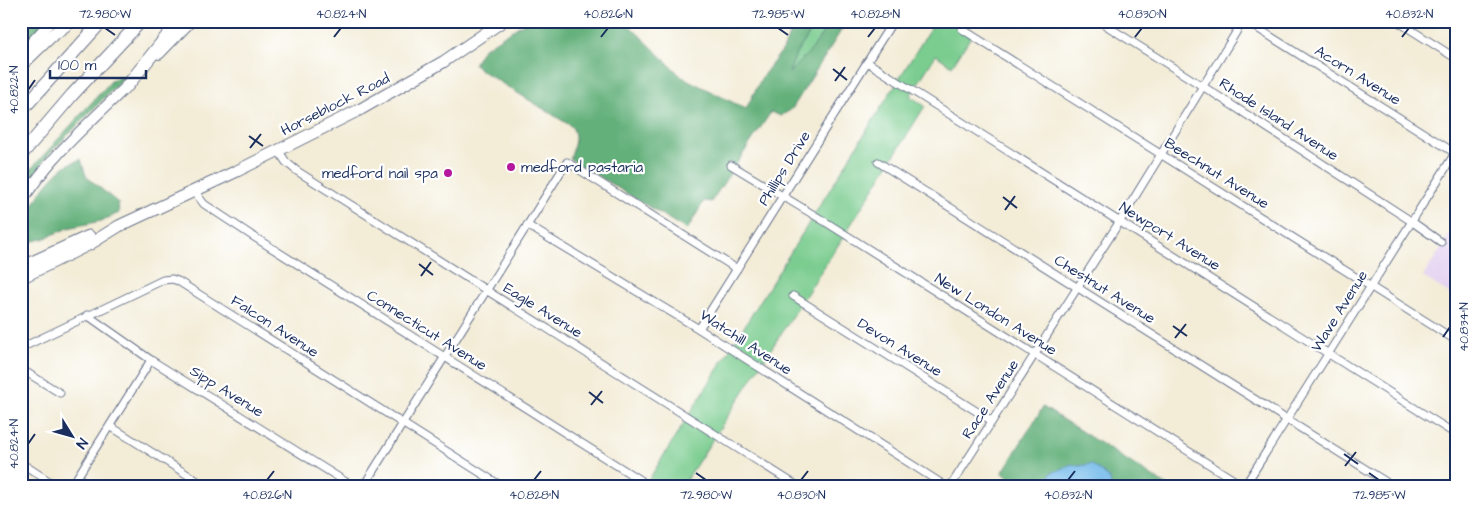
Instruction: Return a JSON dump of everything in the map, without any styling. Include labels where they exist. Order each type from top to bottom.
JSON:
[{"type":"highway","points":[[21,65],[50,37],[71,21]]},
{"type":"highway","points":[[21,111],[102,21]]},
{"type":"highway","points":[[21,155],[72,95],[141,21]]},
{"type":"highway","points":[[127,86],[178,21]]},
{"type":"main road","points":[[21,54],[50,21]]},
{"type":"main road","points":[[21,203],[34,183],[53,160],[191,21]]},
{"type":"main road","name":"Horseblock Road","points":[[21,278],[90,244],[119,226],[352,113],[422,75],[503,21]]},
{"type":"main road","name":"Horseblock Road","points":[[21,266],[88,236],[119,226]]},
{"type":"street","name":"Phillips Drive","points":[[699,329],[893,21]]},
{"type":"street","name":"Rhode Island Avenue","points":[[1099,21],[1203,86],[1441,242]]},
{"type":"street","name":"Race Avenue","points":[[948,487],[1120,221],[1245,21]]},
{"type":"street","name":"Acorn Avenue","points":[[1245,21],[1456,151]]},
{"type":"street","points":[[1397,21],[1457,59]]},
{"type":"street","name":"Beechnut Avenue","points":[[962,29],[1457,340]]},
{"type":"street","name":"Newport Avenue","points":[[867,62],[1457,435]]},
{"type":"street","name":"Eagle Avenue","points":[[278,150],[286,162],[297,171],[799,487]]},
{"type":"street","name":"Wave Avenue","points":[[1244,487],[1456,151]]},
{"type":"street","points":[[362,487],[567,162],[737,269]]},
{"type":"street","name":"Chestnut Avenue","points":[[878,162],[1394,487]]},
{"type":"street","name":"New London Avenue","points":[[731,165],[1244,487]]},
{"type":"street","name":"Connecticut Avenue","points":[[194,191],[204,204],[251,235],[651,487]]},
{"type":"street","name":"Watchill Avenue","points":[[527,225],[699,329],[948,487]]},
{"type":"street","name":"Falcon Avenue","points":[[21,348],[163,280],[172,279],[187,286],[503,487]]},
{"type":"street","name":"Devon Avenue","points":[[794,296],[992,421]]},
{"type":"street","name":"Sipp Avenue","points":[[87,315],[150,360],[354,487]]},
{"type":"street","points":[[71,487],[150,360]]},
{"type":"street","points":[[21,368],[60,393]]},
{"type":"street","points":[[110,426],[207,487]]},
{"type":"street","points":[[21,463],[58,487]]},
{"type":"shaded area","points":[[1457,222],[1457,298],[1423,277]]},
{"type":"green space","points":[[21,21],[50,21],[21,51]]},
{"type":"green space","points":[[527,21],[625,21],[682,77],[746,109],[762,77],[784,48],[794,21],[818,21],[796,54],[789,73],[813,48],[830,21],[847,21],[792,109],[781,116],[771,112],[711,202],[704,201],[687,230],[570,159],[575,138],[571,126],[482,71],[474,64],[483,49]]},
{"type":"green space","points":[[818,21],[830,21],[813,48],[788,74],[796,54]]},
{"type":"green space","points":[[935,21],[964,21],[962,25],[974,32],[952,66],[936,55],[910,96],[925,106],[837,247],[682,487],[644,487]]},
{"type":"green space","points":[[125,77],[49,154],[21,194],[21,180],[113,79]]},
{"type":"green space","points":[[81,159],[86,176],[118,203],[119,213],[101,221],[68,228],[43,239],[28,242],[22,236],[24,227],[38,197],[59,171]]},
{"type":"green space","points":[[1043,407],[1169,487],[1024,487],[1002,473]]},
{"type":"water","points":[[1071,464],[1079,466],[1091,464],[1109,478],[1112,487],[1057,487],[1050,482],[1049,477],[1051,473]]},
{"type":"place","name":"medford pastaria","points":[[511,167]]},
{"type":"place","name":"medford nail spa","points":[[448,173]]}]
